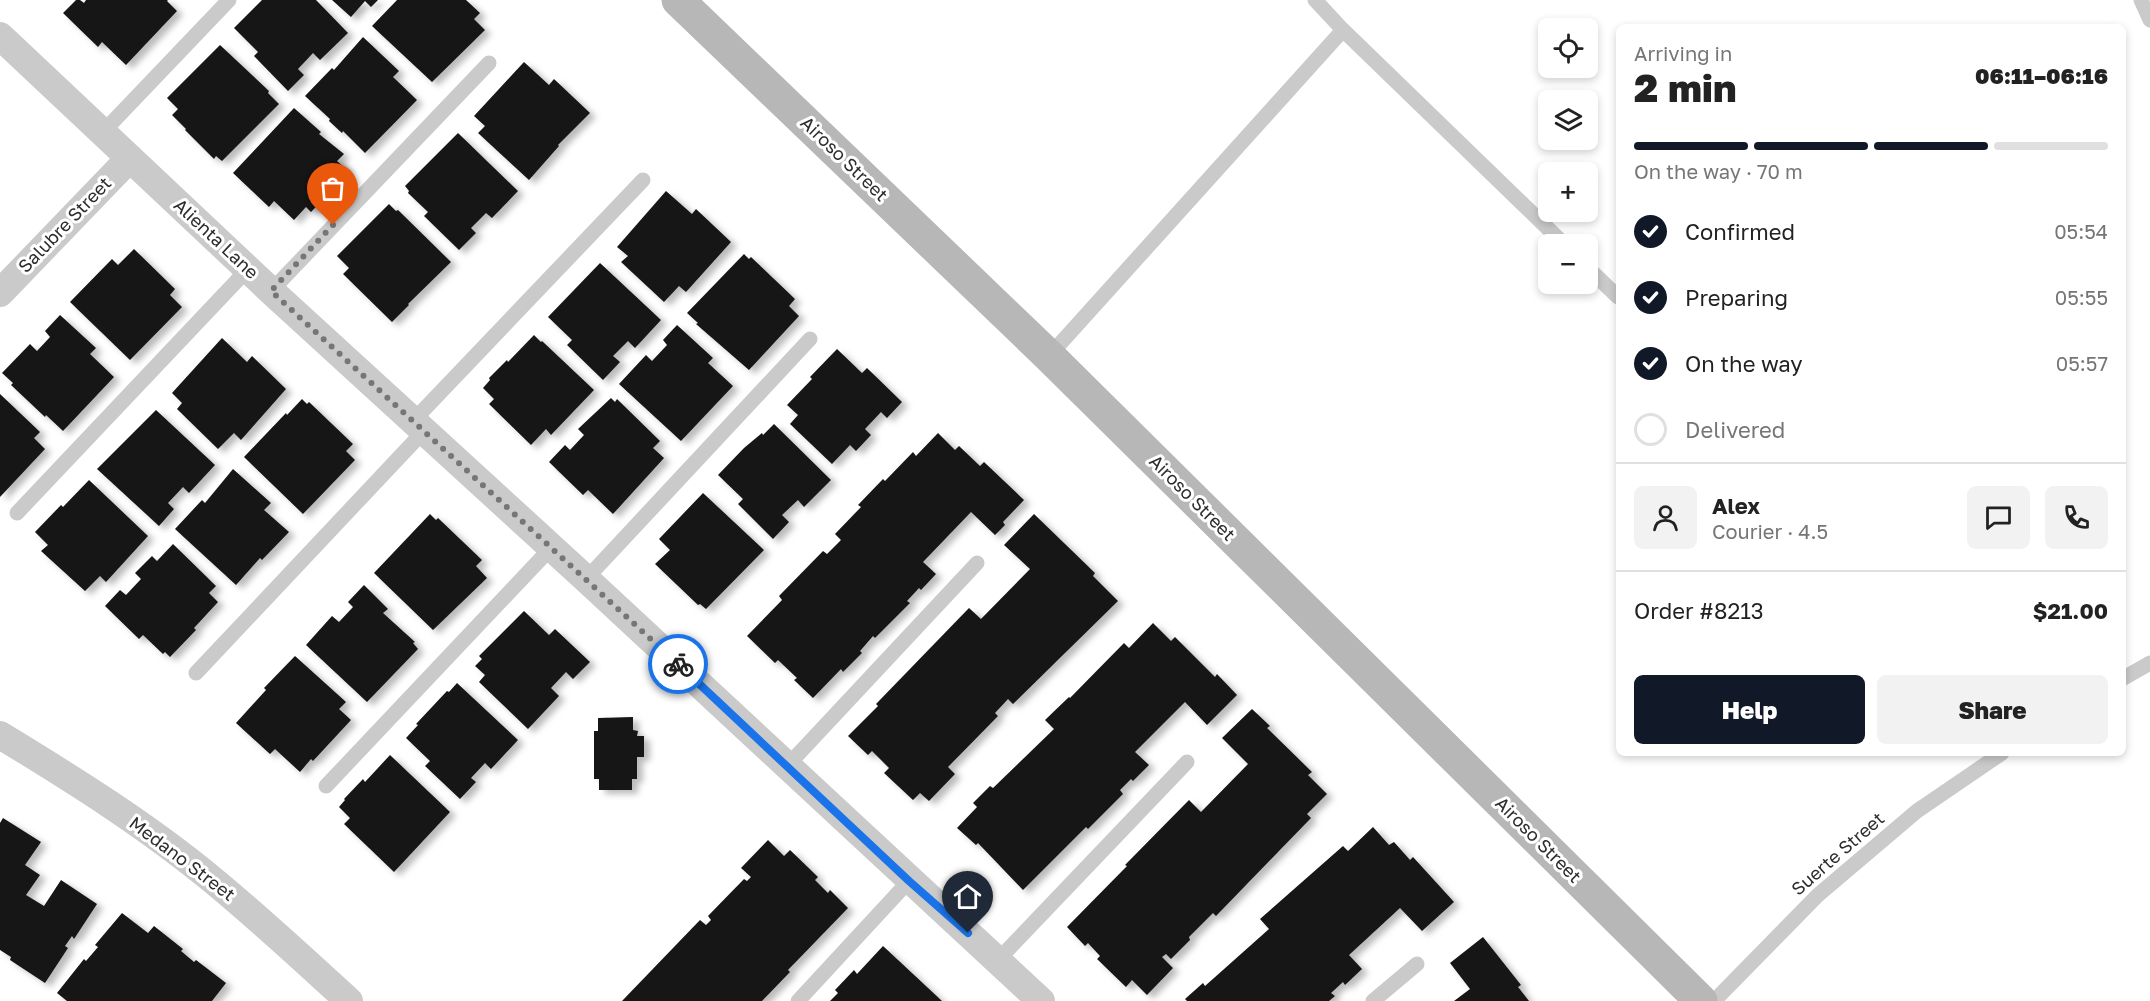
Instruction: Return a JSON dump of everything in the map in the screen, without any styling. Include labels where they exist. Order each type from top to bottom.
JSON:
[{"type":"street","name":"Airoso Street","points":[[678,0],[1049,356],[1701,1001]]},
{"type":"street","name":"Alienta Lane","points":[[0,36],[271,291],[788,765],[909,881],[1041,1001]]},
{"type":"street","name":"Salubre Street","points":[[0,293],[130,158]]},
{"type":"street","name":"Medano Street","points":[[0,735],[49,764],[136,823],[214,881],[349,1001]]},
{"type":"lane","points":[[103,132],[229,0]]},
{"type":"lane","points":[[1315,0],[1342,30],[1554,234]]},
{"type":"lane","points":[[2141,0],[2150,20]]},
{"type":"lane","points":[[1049,356],[1342,30]]},
{"type":"lane","points":[[271,291],[489,63]]},
{"type":"lane","points":[[196,673],[643,180]]},
{"type":"lane","points":[[17,513],[248,269]]},
{"type":"lane","points":[[1598,278],[1616,295]]},
{"type":"lane","points":[[586,579],[810,339]]},
{"type":"lane","points":[[326,786],[551,548]]},
{"type":"lane","points":[[788,765],[977,563]]},
{"type":"lane","points":[[2126,677],[2150,663]]},
{"type":"lane","name":"Suerte Street","points":[[1714,1001],[1818,895],[1917,811],[1998,756]]},
{"type":"lane","points":[[998,960],[1187,762]]},
{"type":"lane","points":[[798,1001],[909,881]]},
{"type":"lane","points":[[1373,1001],[1417,964]]},
{"type":"building","points":[[76,0],[84,3],[86,0],[168,0],[177,11],[126,65],[102,42],[98,47],[63,13]]},
{"type":"building","points":[[262,0],[316,0],[348,33],[320,60],[313,53],[298,69],[304,75],[288,91],[254,56],[258,52],[234,28]]},
{"type":"building","points":[[332,0],[378,0],[371,7],[365,1],[351,17]]},
{"type":"building","points":[[397,0],[466,0],[480,13],[474,19],[485,30],[432,82],[372,26]]},
{"type":"building","points":[[363,37],[399,71],[393,77],[417,100],[365,153],[305,96],[332,68],[334,70]]},
{"type":"building","points":[[220,45],[269,91],[268,93],[279,104],[222,161],[216,156],[214,159],[185,130],[172,115],[178,109],[167,98]]},
{"type":"building","points":[[524,62],[549,85],[554,79],[590,113],[558,145],[529,180],[478,133],[485,126],[474,116]]},
{"type":"building","points":[[294,108],[321,132],[319,134],[344,154],[337,161],[347,170],[340,178],[342,180],[311,212],[306,207],[294,220],[274,201],[269,207],[233,173]]},
{"type":"building","points":[[458,133],[518,191],[492,218],[486,213],[471,228],[476,233],[459,250],[424,216],[428,212],[408,193],[405,186]]},
{"type":"building","points":[[666,191],[692,214],[696,209],[731,242],[686,292],[679,286],[664,302],[621,262],[628,256],[617,247]]},
{"type":"building","points":[[389,204],[451,262],[392,322],[343,274],[349,268],[337,256]]},
{"type":"building","points":[[134,249],[175,289],[170,295],[182,307],[130,360],[70,302],[112,259],[118,265]]},
{"type":"building","points":[[744,254],[749,259],[751,257],[795,299],[789,306],[799,316],[749,370],[696,324],[698,323],[687,313]]},
{"type":"building","points":[[600,263],[661,320],[635,348],[628,341],[613,356],[620,362],[603,380],[567,345],[572,340],[548,317]]},
{"type":"building","points":[[60,315],[96,348],[90,354],[114,377],[63,431],[11,385],[13,383],[2,373],[30,344],[37,351],[50,337],[45,331]]},
{"type":"building","points":[[677,325],[713,358],[708,363],[733,386],[681,441],[619,384],[646,355],[652,361],[667,345],[663,340]]},
{"type":"building","points":[[534,335],[594,390],[551,435],[546,429],[531,445],[489,404],[494,399],[483,388],[490,380],[489,378]]},
{"type":"building","points":[[222,338],[247,362],[252,356],[286,389],[241,440],[234,433],[218,449],[177,409],[182,403],[172,393]]},
{"type":"building","points":[[837,349],[862,373],[867,368],[902,402],[887,418],[881,412],[865,429],[871,435],[856,451],[850,445],[832,464],[790,424],[798,415],[787,405]]},
{"type":"building","points":[[0,394],[40,432],[34,438],[45,449],[0,497]]},
{"type":"building","points":[[611,398],[615,402],[617,399],[660,441],[653,448],[664,458],[613,514],[588,490],[583,495],[549,462],[565,445],[570,450],[584,435],[578,429]]},
{"type":"building","points":[[302,399],[307,404],[309,402],[353,444],[346,451],[355,460],[303,514],[244,457]]},
{"type":"building","points":[[156,410],[215,465],[189,493],[183,487],[168,503],[174,509],[159,526],[97,469]]},
{"type":"building","points":[[774,424],[831,480],[804,507],[798,500],[782,515],[789,522],[773,539],[738,504],[743,499],[718,475],[744,448]]},
{"type":"building","points":[[938,433],[955,450],[959,446],[980,466],[984,462],[1024,500],[1003,522],[1005,525],[995,535],[971,512],[923,562],[936,574],[921,590],[919,588],[907,601],[910,603],[875,638],[873,636],[860,651],[862,653],[843,672],[841,669],[813,698],[778,660],[775,663],[747,636],[782,600],[779,596],[823,551],[827,554],[841,540],[835,534],[861,507],[858,505],[913,452],[916,456]]},
{"type":"building","points":[[233,469],[271,503],[264,510],[289,532],[262,560],[260,558],[236,585],[175,529],[202,500],[205,503]]},
{"type":"building","points":[[89,480],[148,536],[106,582],[100,576],[85,591],[41,551],[48,545],[35,532]]},
{"type":"building","points":[[703,493],[764,550],[706,609],[698,605],[655,564],[670,550],[659,539]]},
{"type":"building","points":[[430,514],[436,520],[438,518],[482,560],[476,566],[487,578],[433,630],[374,573]]},
{"type":"building","points":[[1034,514],[1095,573],[1093,576],[1118,601],[1013,704],[1008,699],[995,713],[998,716],[948,767],[955,774],[929,801],[920,793],[913,800],[884,773],[889,768],[872,751],[868,755],[848,736],[969,608],[981,619],[1030,569],[1004,545]]},
{"type":"building","points":[[173,544],[216,586],[209,593],[218,602],[194,628],[196,630],[170,657],[165,652],[163,654],[143,635],[139,639],[105,606],[120,590],[126,595],[141,579],[135,573],[152,556],[157,561]]},
{"type":"building","points":[[364,585],[388,609],[383,613],[415,642],[413,643],[418,649],[367,702],[306,645],[332,616],[339,622],[353,607],[348,602]]},
{"type":"building","points":[[524,611],[549,635],[555,629],[590,662],[573,679],[566,672],[551,688],[559,696],[528,729],[479,682],[485,675],[475,666],[482,659],[479,656]]},
{"type":"building","points":[[1153,623],[1171,641],[1175,637],[1215,677],[1217,674],[1237,695],[1207,725],[1185,702],[1135,752],[1149,765],[1133,781],[1131,779],[1120,790],[1123,794],[1088,829],[1086,827],[1023,890],[978,843],[976,845],[957,828],[977,807],[973,803],[990,786],[993,788],[1054,729],[1045,720],[1124,643],[1129,648]]},
{"type":"building","points":[[295,656],[346,702],[339,709],[351,720],[300,772],[275,749],[270,754],[236,723],[266,690],[264,688]]},
{"type":"building","points":[[457,683],[518,740],[491,769],[485,763],[471,778],[476,782],[460,799],[425,766],[430,761],[406,738],[418,725],[416,724]]},
{"type":"building","points":[[1252,709],[1270,726],[1267,728],[1312,772],[1308,775],[1327,794],[1307,814],[1311,818],[1216,916],[1213,913],[1171,959],[1166,954],[1162,957],[1173,968],[1147,995],[1132,980],[1126,987],[1097,959],[1100,956],[1088,943],[1085,946],[1067,927],[1189,800],[1201,812],[1248,764],[1222,738]]},
{"type":"building","points":[[633,717],[633,730],[638,731],[637,736],[644,736],[644,757],[637,757],[637,779],[632,779],[632,790],[599,790],[599,779],[594,779],[594,731],[598,731],[598,718]]},
{"type":"building","points":[[390,755],[450,812],[394,872],[344,824],[350,818],[339,807],[363,779],[365,782]]},
{"type":"building","points":[[3,818],[41,842],[25,865],[40,875],[26,895],[44,906],[61,880],[97,904],[74,939],[72,936],[65,946],[68,948],[45,983],[10,960],[11,957],[0,950],[0,823]]},
{"type":"building","points":[[1373,827],[1389,845],[1394,842],[1410,860],[1413,857],[1454,902],[1422,931],[1400,908],[1349,955],[1362,969],[1345,985],[1343,982],[1331,993],[1335,996],[1329,1001],[1187,1001],[1185,999],[1203,983],[1205,986],[1269,929],[1260,919],[1343,846],[1348,851]]},
{"type":"building","points":[[768,840],[784,856],[790,850],[818,877],[815,880],[828,893],[830,890],[848,908],[788,970],[790,972],[762,1001],[622,1001],[700,920],[706,925],[711,920],[708,916],[744,879],[747,881],[751,877],[741,868]]},
{"type":"building","points":[[122,913],[148,933],[154,926],[183,949],[181,951],[194,962],[196,960],[226,983],[212,1001],[67,1001],[57,993],[84,959],[86,961],[98,947],[95,945]]},
{"type":"building","points":[[1483,937],[1521,985],[1518,987],[1529,1001],[1454,1001],[1470,989],[1450,963]]},
{"type":"building","points":[[883,946],[942,1001],[830,1001],[838,993],[835,990],[854,970],[857,974]]},
{"type":"way so far","points":[[333,225],[271,291],[678,664]]},
{"type":"route","points":[[678,664],[909,881],[968,933]]}]
